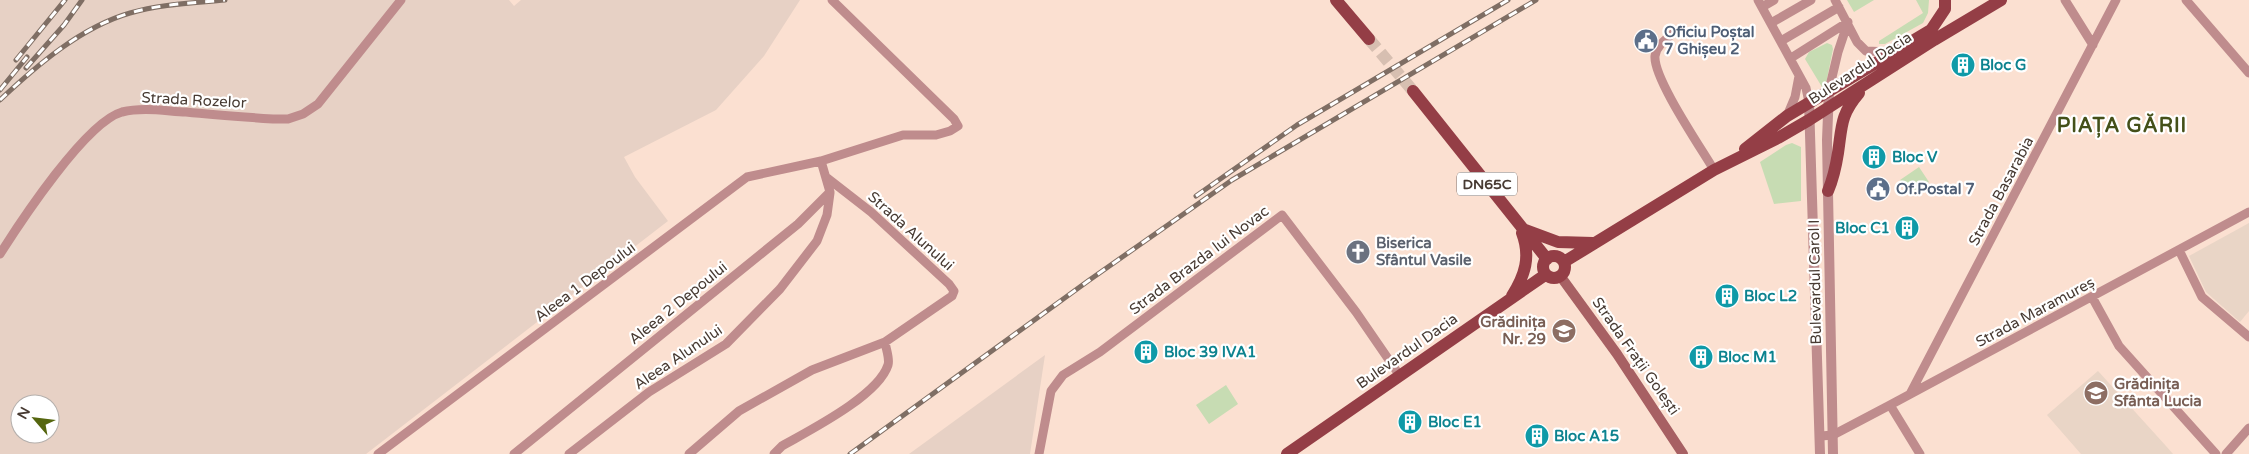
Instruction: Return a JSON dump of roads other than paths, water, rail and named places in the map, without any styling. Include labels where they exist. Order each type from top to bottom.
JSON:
[{"type":"main road","points":[[1336,0],[1369,39]]},
{"type":"main road","name":"Bulevardul Dacia","points":[[1564,262],[1714,170],[1810,120],[1966,20],[2001,0]]},
{"type":"main road","points":[[1945,5],[1966,20]]},
{"type":"main road","name":"Bulevardul Dacia","points":[[1734,159],[1787,116],[1931,30],[1945,5]]},
{"type":"main road","points":[[1828,191],[1838,154],[1843,116],[1849,104],[1866,84]]},
{"type":"main road","name":"DN65C","points":[[1413,91],[1547,259]]},
{"type":"main road","points":[[1521,228],[1558,242],[1593,243]]},
{"type":"main road","name":"DN65C","points":[[1510,299],[1519,285],[1528,260],[1527,244],[1521,228]]},
{"type":"main road","points":[[1556,256],[1564,262],[1565,269],[1561,277],[1552,279],[1545,275],[1542,268],[1547,259],[1556,256]]},
{"type":"main road","name":"Bulevardul Dacia","points":[[1287,454],[1545,275]]},
{"type":"main road","name":"Strada Frații Golești","points":[[1561,277],[1618,354],[1679,453]]},
{"type":"street","name":"Strada Rozelor","points":[[0,254],[36,200],[85,139],[107,119],[121,112],[143,110],[273,119],[288,119],[303,114],[318,104],[333,88],[401,0]]},
{"type":"street","name":"Aleea 1 Depoului","points":[[378,454],[747,177],[821,160],[903,135],[936,135],[950,131],[958,126],[954,119],[832,0]]},
{"type":"street","points":[[1774,0],[1760,4],[1791,58],[1806,88],[1810,102]]},
{"type":"street","points":[[1771,22],[1811,0]]},
{"type":"street","points":[[2065,0],[2093,45]]},
{"type":"street","name":"Strada Basarabia","points":[[1910,394],[2116,0]]},
{"type":"street","points":[[2186,0],[2249,73]]},
{"type":"street","points":[[1781,41],[1837,3],[1858,42],[1866,51],[1894,52]]},
{"type":"street","points":[[1791,58],[1848,22]]},
{"type":"street","points":[[1829,90],[1838,52],[1848,22]]},
{"type":"street","points":[[1677,30],[1660,45],[1656,54],[1656,61],[1662,83],[1714,170]]},
{"type":"street","points":[[1787,116],[1795,97],[1799,76]]},
{"type":"street","name":"Bulevardul Carol I","points":[[1829,90],[1828,191],[1833,454]]},
{"type":"street","name":"Bulevardul Carol I","points":[[1810,102],[1821,436],[1820,454]]},
{"type":"street","points":[[821,160],[830,192]]},
{"type":"street","name":"Strada Alunului","points":[[689,454],[732,416],[755,401],[812,370],[885,342],[946,302],[954,291],[871,212],[826,177]]},
{"type":"street","name":"Aleea 2 Depoului","points":[[514,454],[798,224],[830,192]]},
{"type":"street","name":"Aleea Alunului","points":[[569,454],[649,392],[726,344],[780,289],[817,241],[827,215],[830,192]]},
{"type":"street","name":"Strada Maramureș","points":[[1833,435],[2249,212]]},
{"type":"street","name":"Strada Brazda lui Novac","points":[[1039,454],[1051,391],[1063,376],[1100,352],[1282,215],[1356,312],[1400,376]]},
{"type":"street","points":[[2179,250],[2202,297],[2249,337]]},
{"type":"street","points":[[2092,297],[2119,346],[2216,454]]},
{"type":"street","points":[[774,454],[782,446],[847,408],[881,380],[889,363],[885,342]]},
{"type":"street","points":[[1890,405],[1920,454]]},
{"type":"street","points":[[2226,454],[2249,428]]},
{"type":"street","points":[[1821,436],[1833,435]]},
{"type":"tunnel","points":[[1369,39],[1413,91]]},
{"type":"railway","points":[[16,60],[65,0]]},
{"type":"railway","points":[[26,68],[64,25],[82,0]]},
{"type":"railway","points":[[0,100],[60,49],[112,19],[153,8],[225,0]]},
{"type":"railway","points":[[1196,196],[1297,125],[1508,0]]},
{"type":"railway","points":[[850,454],[1088,281],[1232,180],[1536,0]]},
{"type":"railway","points":[[0,90],[27,57]]},
{"type":"place","name":"Oficiu Poștal 7 Ghișeu 2","points":[[1646,41]]},
{"type":"place","name":"Bloc G","points":[[1963,65]]},
{"type":"place","name":"Bloc V","points":[[1874,157]]},
{"type":"place","name":"Of.Postal 7","points":[[1878,189]]},
{"type":"place","name":"Bloc C1","points":[[1907,228]]},
{"type":"place","name":"Biserica Sfântul Vasile","points":[[1358,252]]},
{"type":"place","name":"Bloc L2","points":[[1727,296]]},
{"type":"place","name":"Grădinița Nr. 29","points":[[1564,331]]},
{"type":"place","name":"Bloc 39 IVA1","points":[[1146,352]]},
{"type":"place","name":"Bloc M1","points":[[1701,357]]},
{"type":"place","name":"Grădinița Sfânta Lucia","points":[[2096,393]]},
{"type":"place","name":"Bloc E1","points":[[1410,422]]},
{"type":"place","name":"Bloc A15","points":[[1537,436]]},
{"type":"district","name":"PIAȚA GĂRII","points":[[2122,126]]}]
